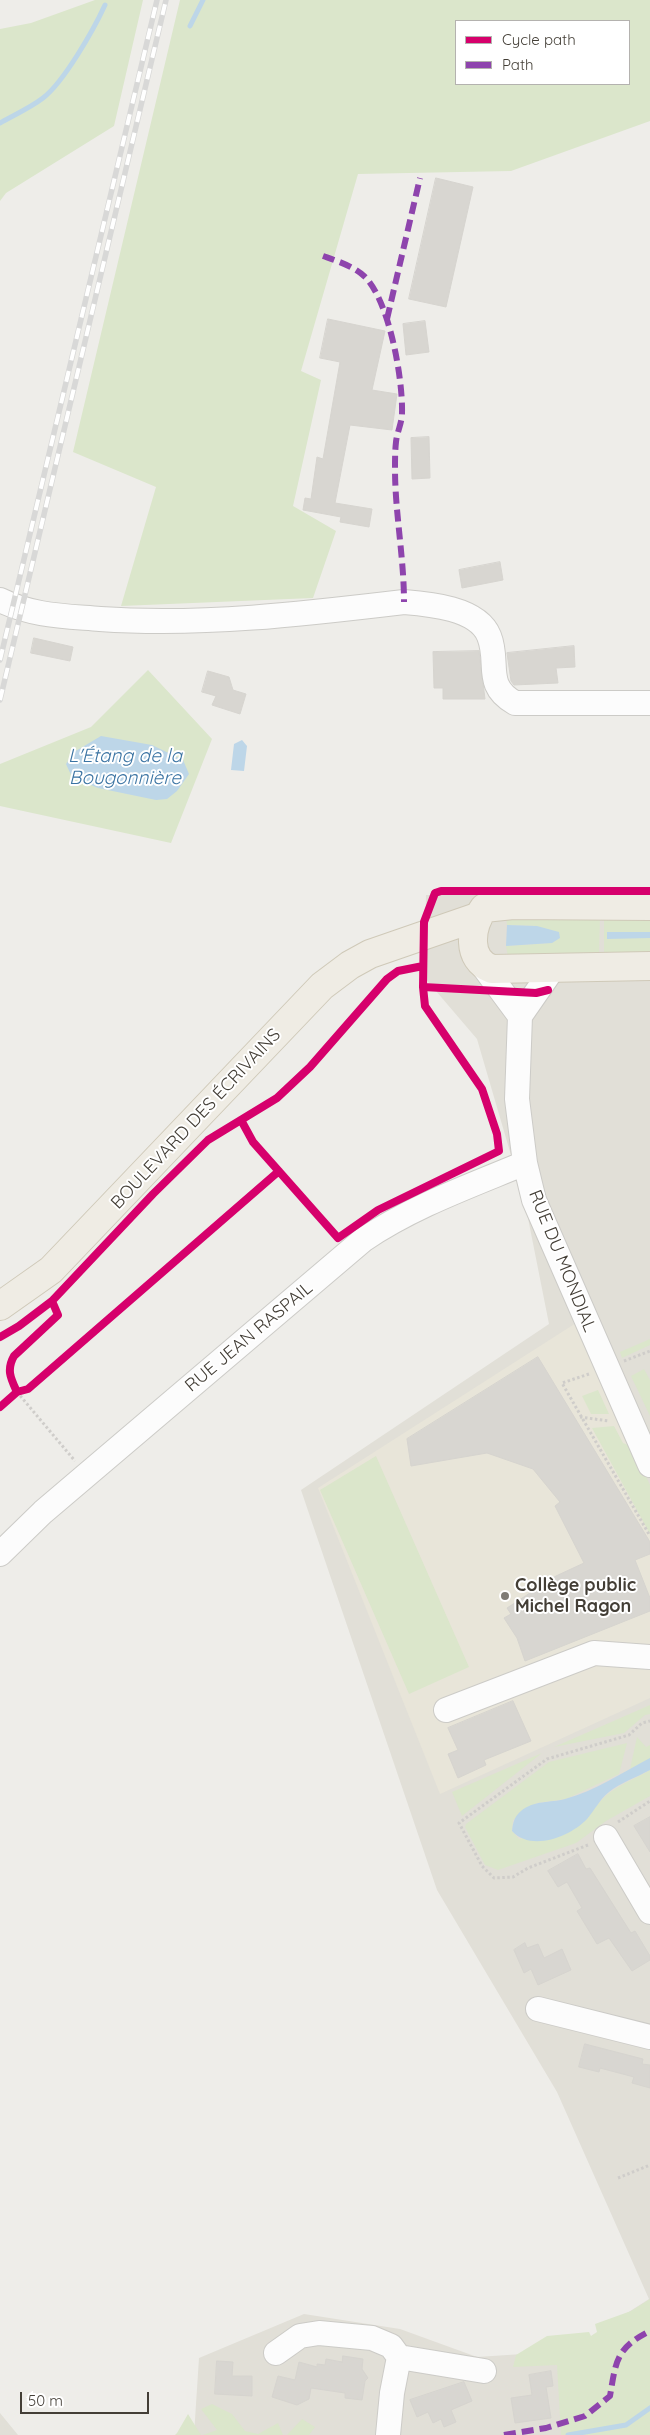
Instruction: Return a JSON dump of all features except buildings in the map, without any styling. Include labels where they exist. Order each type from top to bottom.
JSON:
[{"type":"main road","points":[[479,958],[472,936],[477,917],[484,908],[513,905],[650,906]]},
{"type":"main road","points":[[400,944],[477,917]]},
{"type":"main road","points":[[400,944],[434,941],[479,958],[492,969],[650,966]]},
{"type":"main road","name":"BOULEVARD DES ÉCRIVAINS","points":[[0,1306],[51,1270],[322,986],[350,965],[370,954],[400,944]]},
{"type":"street","points":[[0,600],[13,606],[60,618],[177,622],[255,618],[404,602],[422,603],[463,613],[483,626],[490,636],[495,682],[498,690],[515,703],[650,703]]},
{"type":"street","points":[[479,958],[520,1016],[554,967]]},
{"type":"street","name":"RUE DU MONDIAL","points":[[520,1016],[517,1099],[525,1163],[534,1200],[650,1465]]},
{"type":"street","name":"RUE JEAN RASPAIL","points":[[0,1554],[43,1512],[363,1240],[392,1220],[525,1163]]},
{"type":"street","points":[[446,1710],[594,1653],[650,1657]]},
{"type":"street","points":[[606,1837],[650,1912]]},
{"type":"street","points":[[538,2009],[650,2037]]},
{"type":"street","points":[[276,2353],[300,2336],[319,2333],[372,2338],[391,2346],[399,2358],[392,2393],[388,2435]]},
{"type":"street","points":[[399,2358],[484,2371]]},
{"type":"path","points":[[562,1383],[650,1536]]},
{"type":"path","points":[[28,1389],[14,1392],[76,1462]]},
{"type":"path","points":[[650,1721],[642,1723],[629,1735],[547,1759],[459,1824],[482,1866],[494,1878],[513,1877],[528,1868],[606,1837],[622,1817],[650,1801]]},
{"type":"path","points":[[618,2178],[650,2165]]},
{"type":"shaded area","points":[[650,894],[650,2435],[194,2435],[199,2358],[304,2314],[400,2329],[477,2357],[568,2351],[649,2299],[557,2092],[437,1890],[301,1490],[549,1324],[525,1203],[477,1039],[424,977],[426,895]]},
{"type":"shaded area","name":"Collège public Michel Ragon","points":[[576,1323],[650,1494],[650,1698],[440,1794],[318,1488]]},
{"type":"shaded area","points":[[0,2413],[18,2435],[0,2435]]},
{"type":"green space","points":[[95,0],[143,0],[114,126],[6,193],[0,201],[0,29],[31,23]]},
{"type":"green space","points":[[180,0],[650,0],[650,121],[511,171],[358,174],[301,371],[321,380],[293,506],[336,531],[313,598],[121,606],[156,487],[73,452]]},
{"type":"green space","points":[[148,670],[212,739],[171,843],[0,806],[0,764],[91,727]]},
{"type":"green space","points":[[506,916],[600,916],[599,955],[508,957],[506,946],[550,943],[537,926],[507,925]]},
{"type":"green space","points":[[650,916],[650,956],[604,956],[604,917]]},
{"type":"green space","points":[[650,1339],[650,1345],[622,1358],[620,1352]]},
{"type":"green space","points":[[644,1369],[650,1380],[650,1416],[631,1376]]},
{"type":"green space","points":[[598,1390],[609,1414],[591,1414],[582,1396]]},
{"type":"green space","points":[[614,1426],[623,1443],[633,1447],[650,1485],[650,1534],[592,1428]]},
{"type":"green space","points":[[376,1456],[469,1667],[409,1694],[320,1490]]},
{"type":"green space","points":[[650,1705],[650,1714],[645,1715],[624,1733],[554,1747]]},
{"type":"green space","points":[[637,1737],[646,1747],[650,1745],[650,1759],[630,1769]]},
{"type":"green space","points":[[627,1743],[619,1774],[566,1799],[537,1803],[513,1820],[512,1831],[519,1839],[588,1818],[601,1800],[608,1794],[650,1770],[650,1796],[606,1821],[576,1843],[498,1870],[485,1865],[465,1827],[466,1824],[549,1762]]},
{"type":"green space","points":[[542,1753],[462,1816],[452,1792]]},
{"type":"green space","points":[[650,2299],[650,2435],[561,2435],[557,2365],[513,2367],[516,2355],[547,2336],[589,2332],[591,2336],[597,2332],[595,2324],[631,2311]]},
{"type":"green space","points":[[212,2404],[232,2414],[245,2431],[258,2434],[278,2423],[283,2435],[203,2435],[217,2430],[201,2409]]},
{"type":"green space","points":[[188,2414],[201,2435],[175,2435],[177,2433]]},
{"type":"green space","points":[[302,2419],[315,2427],[309,2435],[287,2435]]},
{"type":"water","name":"L'Étang de la Bougonnière","points":[[101,736],[152,745],[183,760],[189,774],[177,791],[167,799],[156,800],[98,788],[72,777],[66,764],[74,752]]},
{"type":"water","points":[[242,740],[247,746],[244,771],[231,770],[234,744]]},
{"type":"water","points":[[507,925],[537,926],[559,932],[560,938],[552,943],[506,946]]},
{"type":"water","points":[[607,932],[650,932],[650,938],[607,939]]},
{"type":"water","points":[[650,1758],[650,1770],[609,1792],[602,1798],[587,1819],[571,1831],[550,1840],[529,1841],[512,1831],[515,1818],[526,1807],[537,1803],[576,1796],[609,1781]]},
{"type":"waterway","points":[[190,26],[203,0]]},
{"type":"waterway","points":[[0,123],[43,98],[60,80],[78,54],[105,5]]},
{"type":"waterway","points":[[568,2435],[626,2425],[650,2408]]},
{"type":"railway","points":[[0,660],[157,0]]},
{"type":"railway","points":[[0,700],[166,0]]},
{"type":"marked path","points":[[387,319],[420,178]]},
{"type":"marked path","points":[[323,256],[350,267],[364,276],[373,287],[381,302],[393,340],[402,398],[402,417],[396,442],[395,469],[404,602]]},
{"type":"marked path","points":[[504,2435],[546,2428],[585,2416],[610,2396],[616,2365],[624,2350],[630,2343],[650,2331]]},
{"type":"cycle path","points":[[548,990],[536,993],[423,987],[424,922],[435,893],[441,891],[650,891]]},
{"type":"cycle path","points":[[0,1337],[19,1326],[52,1301],[153,1194],[208,1140],[277,1098],[310,1067],[387,979],[398,971],[423,966]]},
{"type":"cycle path","points":[[241,1120],[253,1142],[338,1238],[378,1210],[499,1151],[497,1134],[482,1089],[425,1006],[423,987]]},
{"type":"cycle path","points":[[0,1407],[17,1392],[28,1389],[279,1171]]},
{"type":"cycle path","points":[[17,1392],[10,1374],[10,1366],[14,1356],[58,1315],[52,1301]]},
{"type":"place","name":"Collège public Michel Ragon","points":[[505,1596]]}]
